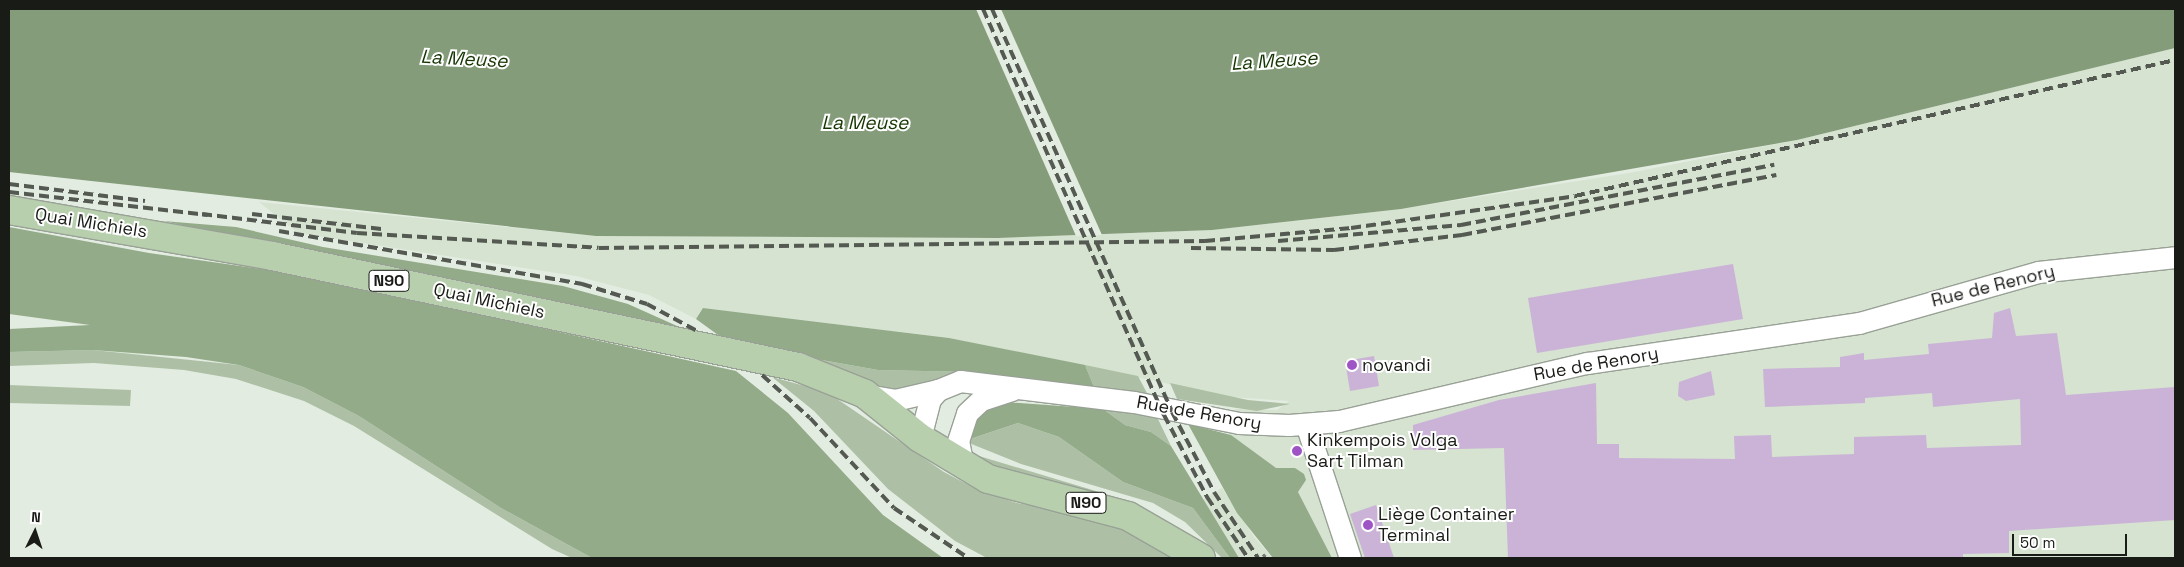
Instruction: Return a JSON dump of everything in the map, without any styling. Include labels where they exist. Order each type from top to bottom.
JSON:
[{"type":"main road","name":"Quai Michiels","points":[[9,210],[206,243],[768,359],[816,373],[864,394],[925,440]]},
{"type":"main road","name":"N90","points":[[925,440],[963,466],[1009,487],[1128,516],[1201,558]]},
{"type":"street","name":"Rue de Renory","points":[[864,394],[895,400],[970,381],[1015,389],[1134,402],[1239,423],[1306,424],[1368,416],[1587,363],[1840,327],[2038,272],[2175,257]]},
{"type":"street","name":"Rue de Renory","points":[[925,440],[947,440],[961,428],[967,413],[981,400],[1015,389]]},
{"type":"street","points":[[925,440],[927,406],[938,390]]},
{"type":"street","points":[[1306,424],[1350,558]]},
{"type":"street","points":[[961,428],[963,466]]},
{"type":"path","points":[[1263,554],[1267,558]]},
{"type":"shaded area","points":[[2175,48],[2175,558],[1332,558],[1298,492],[1306,480],[1295,468],[1276,468],[1231,435],[1235,409],[1277,410],[1289,401],[1231,397],[949,338],[703,308],[696,319],[649,295],[576,276],[298,233],[259,202],[596,236],[998,238],[1212,230],[1401,209],[1629,173],[1797,140]]},
{"type":"shaded area","points":[[163,221],[236,227],[323,247],[563,286],[628,304],[686,330]]},
{"type":"shaded area","points":[[9,227],[149,253],[296,274],[736,371],[788,413],[883,515],[943,558],[592,558],[501,508],[359,416],[303,387],[239,365],[186,357],[93,350],[9,352],[9,329],[90,325],[9,314]]},
{"type":"shaded area","points":[[703,308],[949,338],[1085,365],[1094,387],[970,372],[878,370],[788,354],[725,340],[696,319]]},
{"type":"shaded area","points":[[93,350],[239,365],[303,387],[359,416],[501,508],[592,558],[572,558],[552,549],[354,426],[304,401],[236,379],[184,370],[94,363],[9,366],[9,352]]},
{"type":"shaded area","points":[[788,354],[878,370],[970,372],[891,393]]},
{"type":"shaded area","points":[[1085,365],[1138,376],[1148,395],[1094,387]]},
{"type":"shaded area","points":[[772,377],[827,392],[944,472],[978,490],[1017,503],[1093,516],[1182,558],[987,558],[955,541],[888,489],[814,411]]},
{"type":"shaded area","points":[[1170,383],[1248,400],[1290,404],[1257,411],[1177,399]]},
{"type":"shaded area","points":[[9,385],[131,390],[130,406],[9,403]]},
{"type":"shaded area","points":[[990,401],[1103,409],[1125,425],[1151,432],[1171,446],[1239,558],[1230,558],[1193,508],[1123,482],[1059,437],[1018,423],[964,441],[964,427]]},
{"type":"shaded area","points":[[1103,409],[1157,417],[1171,446],[1151,432],[1125,425]]},
{"type":"shaded area","points":[[1018,423],[1059,437],[1123,482],[1193,508],[1230,558],[1222,558],[1185,522],[1153,503],[1021,464],[964,441]]},
{"type":"shaded area","points":[[1188,424],[1231,435],[1276,468],[1295,468],[1304,474],[1306,480],[1298,492],[1332,558],[1273,558],[1237,513]]},
{"type":"shaded area","points":[[969,453],[1109,495],[1145,509],[1109,496],[1013,477]]},
{"type":"shaded area","points":[[1222,488],[1254,537],[1273,558],[1239,558],[1201,501]]},
{"type":"water","name":"La Meuse","points":[[9,9],[2175,9],[2175,48],[1797,140],[1401,209],[1212,230],[998,238],[596,236],[9,172]]},
{"type":"pier","points":[[976,9],[1001,9],[1102,235],[1076,236]]},
{"type":"building","points":[[1733,264],[1743,319],[1537,353],[1528,298]]},
{"type":"building","points":[[2010,308],[2016,336],[2057,333],[2066,395],[2175,387],[2175,520],[2009,531],[2009,553],[1963,554],[1963,558],[1508,558],[1504,448],[1413,450],[1413,425],[1499,400],[1596,383],[1597,444],[1619,444],[1619,458],[1735,459],[1734,436],[1771,435],[1772,457],[1854,454],[1854,437],[1926,435],[1927,448],[2021,445],[2020,399],[1933,407],[1932,393],[1865,398],[1865,403],[1765,407],[1763,369],[1840,367],[1840,357],[1864,353],[1864,360],[1929,354],[1928,344],[1992,338],[1994,313]]},
{"type":"building","points":[[1374,356],[1379,386],[1350,391],[1345,361]]},
{"type":"building","points":[[1711,371],[1715,395],[1686,401],[1678,396],[1679,382]]},
{"type":"building","points":[[1376,505],[1394,558],[1365,558],[1350,514]]},
{"type":"railway","points":[[983,9],[1164,415],[1207,497],[1248,558]]},
{"type":"railway","points":[[992,9],[1172,412],[1214,492],[1258,558]]},
{"type":"railway","points":[[202,214],[357,233],[599,248],[1205,241],[1351,228],[1575,196],[2175,60]]},
{"type":"railway","points":[[1278,241],[1461,225],[1774,165]]},
{"type":"railway","points":[[1191,248],[1334,250],[1462,235],[1776,175]]},
{"type":"railway","points":[[9,184],[145,201]]},
{"type":"railway","points":[[9,192],[208,215]]},
{"type":"railway","points":[[252,214],[381,229]]},
{"type":"railway","points":[[279,231],[582,284],[647,304],[697,331]]},
{"type":"railway","points":[[762,375],[810,418],[894,508],[968,558]]},
{"type":"place","name":"novandi","points":[[1352,365]]},
{"type":"place","name":"Kinkempois Volga Sart Tilman","points":[[1297,451]]},
{"type":"place","name":"Liège Container Terminal","points":[[1368,525]]}]
